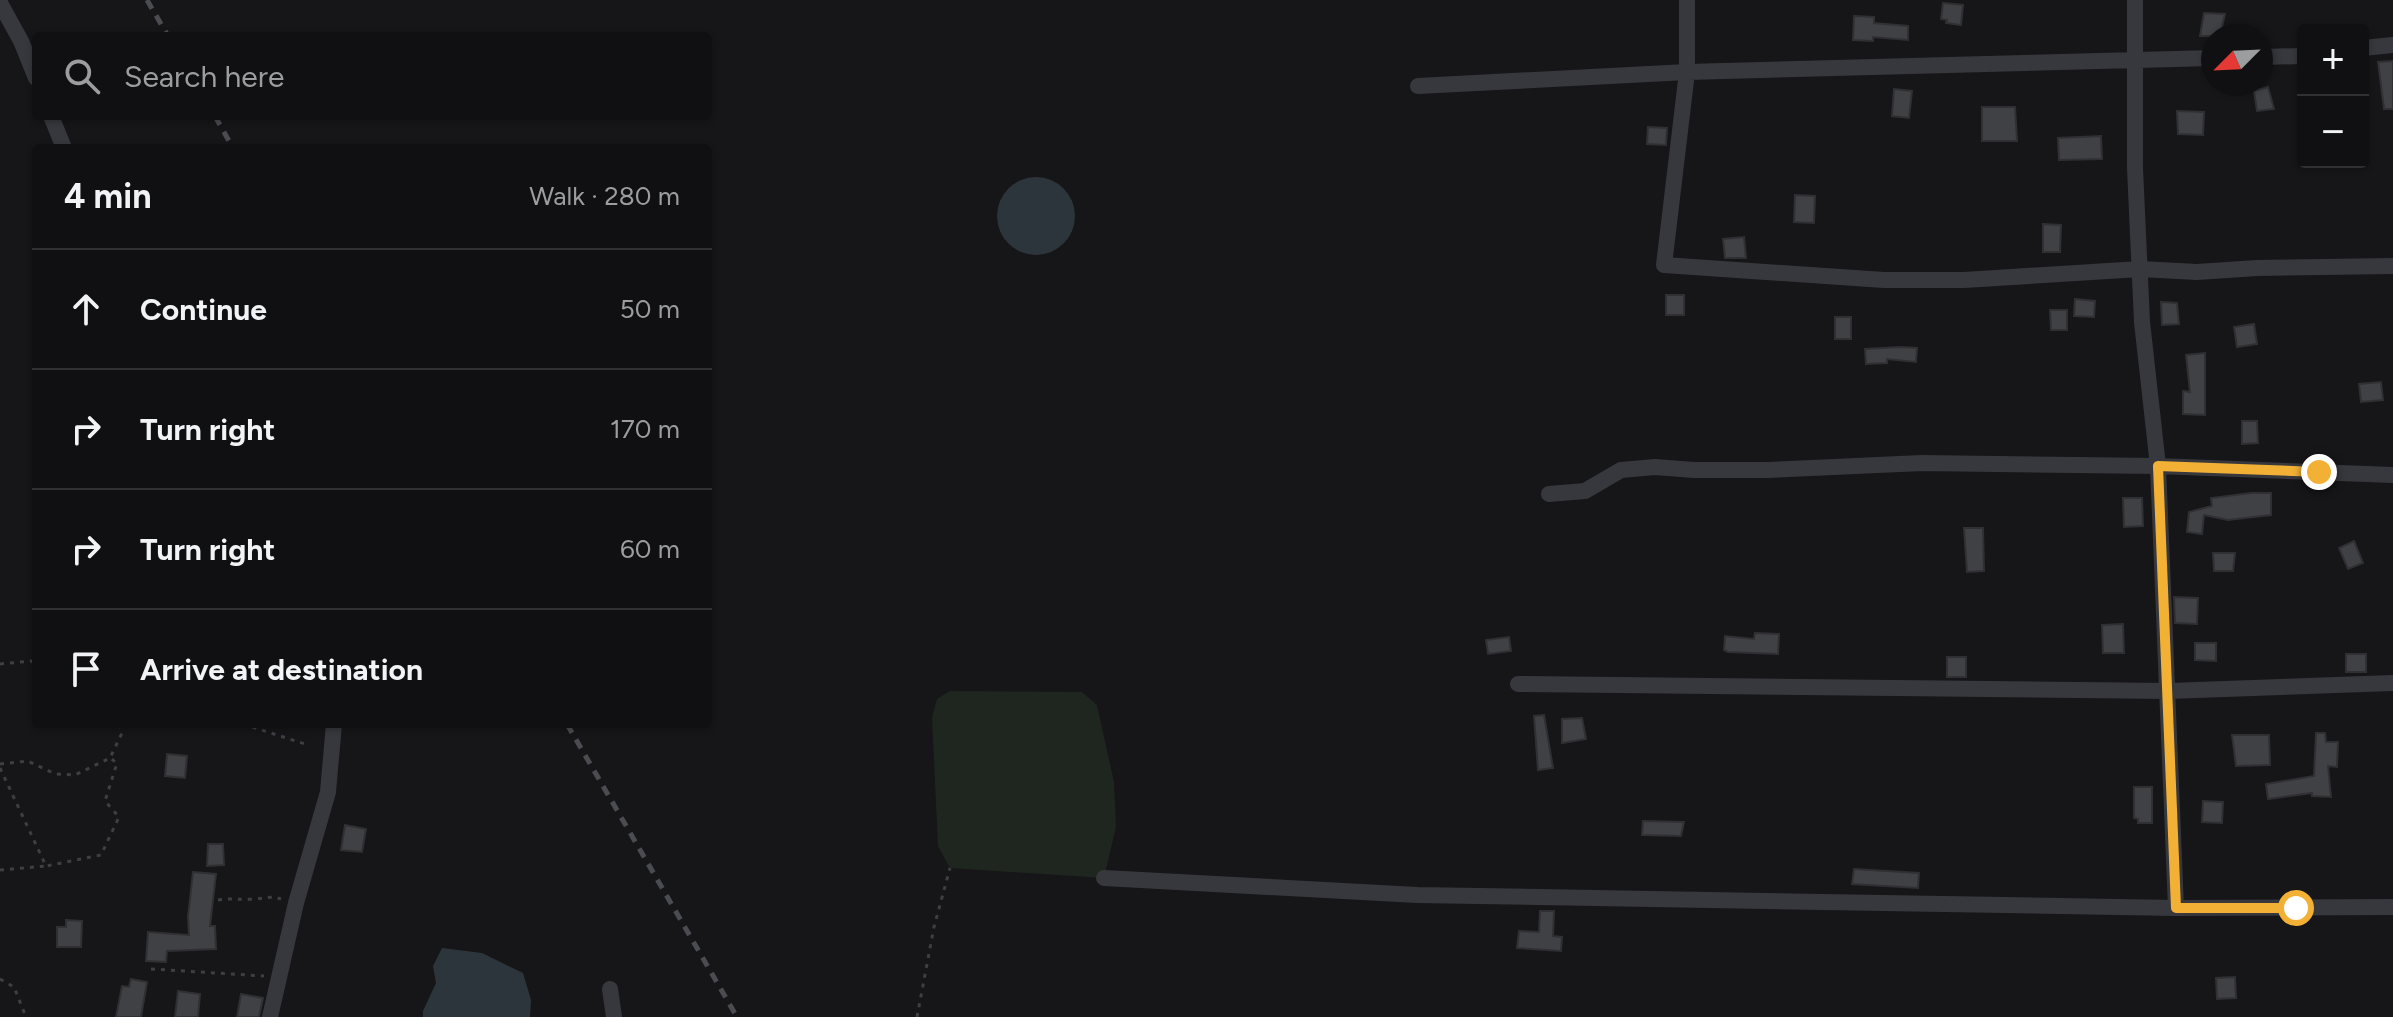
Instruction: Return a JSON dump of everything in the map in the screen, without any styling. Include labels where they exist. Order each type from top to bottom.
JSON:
[{"type":"street","points":[[1687,0],[1687,72],[1664,265],[1884,280],[1964,280],[2140,269],[2197,272],[2393,266]]},
{"type":"street","points":[[2135,0],[2142,322],[2158,466],[2176,908]]},
{"type":"street","points":[[0,3],[32,68]]},
{"type":"street","points":[[2369,47],[2393,45]]},
{"type":"street","points":[[2273,57],[2297,56]]},
{"type":"street","points":[[1418,86],[1687,72],[2201,58]]},
{"type":"street","points":[[53,120],[62,144]]},
{"type":"street","points":[[1549,494],[1585,491],[1621,470],[1655,467],[1767,470],[1922,463],[2158,466],[2393,475]]},
{"type":"street","points":[[1518,684],[2169,691],[2393,683]]},
{"type":"street","points":[[270,1017],[296,903],[328,792],[334,728]]},
{"type":"street","points":[[1104,878],[1417,895],[2176,908],[2393,907]]},
{"type":"street","points":[[610,989],[614,1017]]},
{"type":"path","points":[[0,664],[32,662]]},
{"type":"path","points":[[46,866],[0,766],[28,761],[55,774],[75,775],[110,758],[122,733],[120,728]]},
{"type":"path","points":[[255,728],[308,745]]},
{"type":"path","points":[[0,870],[46,866],[101,855],[119,817],[105,801],[117,763],[110,758]]},
{"type":"path","points":[[917,1017],[934,927],[950,868]]},
{"type":"path","points":[[218,900],[271,896],[296,903]]},
{"type":"path","points":[[151,969],[262,975],[279,979]]},
{"type":"path","points":[[0,979],[14,987],[26,1017]]},
{"type":"shaded area","points":[[1036,177],[1051,180],[1064,188],[1072,201],[1075,216],[1072,231],[1064,244],[1051,252],[1036,255],[1021,252],[1008,244],[1000,231],[997,216],[1000,201],[1008,188],[1021,180]]},
{"type":"shaded area","points":[[950,691],[1082,692],[1097,705],[1114,782],[1116,827],[1104,878],[950,868],[938,846],[932,717],[937,699]]},
{"type":"shaded area","points":[[442,948],[482,953],[523,973],[531,1000],[530,1017],[423,1017],[436,983],[433,966]]},
{"type":"building","points":[[1943,3],[1963,5],[1961,25],[1941,19]]},
{"type":"building","points":[[2204,13],[2225,14],[2223,24],[2202,24]]},
{"type":"building","points":[[1854,16],[1874,17],[1874,23],[1908,26],[1908,40],[1873,37],[1873,41],[1853,40]]},
{"type":"building","points":[[2393,61],[2393,109],[2384,109],[2378,62]]},
{"type":"building","points":[[1894,89],[1912,91],[1909,118],[1892,116]]},
{"type":"building","points":[[2255,96],[2270,96],[2274,109],[2257,111]]},
{"type":"building","points":[[1982,107],[2015,107],[2017,141],[1982,141]]},
{"type":"building","points":[[2177,111],[2204,112],[2203,135],[2178,134]]},
{"type":"building","points":[[1648,127],[1667,128],[1666,145],[1647,144]]},
{"type":"building","points":[[2101,136],[2102,159],[2059,160],[2058,138]]},
{"type":"building","points":[[1795,195],[1815,196],[1814,223],[1794,222]]},
{"type":"building","points":[[2043,224],[2061,225],[2060,252],[2043,252]]},
{"type":"building","points":[[1744,237],[1746,258],[1725,258],[1723,239]]},
{"type":"building","points":[[1666,295],[1684,295],[1684,315],[1666,315]]},
{"type":"building","points":[[2075,299],[2095,301],[2094,317],[2074,316]]},
{"type":"building","points":[[2161,302],[2177,303],[2179,324],[2162,325]]},
{"type":"building","points":[[2050,310],[2067,310],[2067,330],[2051,330]]},
{"type":"building","points":[[1835,317],[1851,317],[1851,339],[1835,339]]},
{"type":"building","points":[[2254,324],[2257,344],[2237,347],[2234,327]]},
{"type":"building","points":[[1917,348],[1916,362],[1887,359],[1887,363],[1866,364],[1865,349]]},
{"type":"building","points":[[2205,353],[2205,415],[2183,414],[2183,391],[2190,392],[2186,355]]},
{"type":"building","points":[[2381,382],[2383,400],[2361,402],[2359,384]]},
{"type":"building","points":[[2242,421],[2257,421],[2258,443],[2242,444]]},
{"type":"building","points":[[2271,493],[2271,515],[2228,520],[2204,515],[2202,534],[2187,532],[2189,512],[2212,506],[2211,498]]},
{"type":"building","points":[[2123,498],[2142,498],[2143,526],[2124,527]]},
{"type":"building","points":[[1964,528],[1983,528],[1984,571],[1967,572]]},
{"type":"building","points":[[2354,541],[2363,563],[2348,569],[2339,548]]},
{"type":"building","points":[[2213,553],[2235,553],[2233,571],[2214,571]]},
{"type":"building","points":[[2174,597],[2198,598],[2197,624],[2175,623]]},
{"type":"building","points":[[2123,624],[2124,653],[2103,653],[2102,625]]},
{"type":"building","points":[[1755,633],[1779,634],[1778,654],[1724,650],[1725,636],[1754,639]]},
{"type":"building","points":[[1509,637],[1511,651],[1488,654],[1486,640]]},
{"type":"building","points":[[2195,643],[2216,643],[2216,661],[2195,660]]},
{"type":"building","points":[[2346,654],[2366,654],[2366,672],[2346,672]]},
{"type":"building","points":[[1947,657],[1966,657],[1966,677],[1947,677]]},
{"type":"building","points":[[1544,715],[1553,768],[1538,770],[1534,716]]},
{"type":"building","points":[[1582,718],[1586,739],[1562,743],[1562,719]]},
{"type":"building","points":[[2316,733],[2325,733],[2326,742],[2338,742],[2337,767],[2328,766],[2331,797],[2312,796],[2312,793],[2268,799],[2266,784],[2314,776]]},
{"type":"building","points":[[2232,735],[2269,735],[2270,765],[2236,766]]},
{"type":"building","points":[[167,754],[187,756],[185,778],[165,776]]},
{"type":"building","points":[[2134,787],[2152,787],[2152,823],[2138,823],[2138,819],[2134,818]]},
{"type":"building","points":[[2203,801],[2223,802],[2222,823],[2202,822]]},
{"type":"building","points":[[1643,821],[1684,822],[1681,836],[1642,835]]},
{"type":"building","points":[[345,825],[366,829],[362,852],[341,850]]},
{"type":"building","points":[[208,844],[223,844],[224,865],[207,866]]},
{"type":"building","points":[[1854,869],[1919,873],[1918,888],[1852,884]]},
{"type":"building","points":[[193,872],[216,874],[210,926],[215,926],[216,949],[167,951],[166,962],[146,961],[148,932],[189,935]]},
{"type":"building","points":[[1540,911],[1554,911],[1553,936],[1562,937],[1561,951],[1517,948],[1519,931],[1539,932]]},
{"type":"building","points":[[66,920],[82,921],[81,947],[57,947],[57,927],[66,927]]},
{"type":"building","points":[[2235,977],[2236,998],[2217,999],[2216,978]]},
{"type":"building","points":[[131,979],[147,982],[141,1017],[116,1017],[122,986],[129,987]]},
{"type":"building","points":[[178,991],[200,994],[198,1017],[175,1017]]},
{"type":"building","points":[[241,994],[263,998],[259,1017],[237,1017]]},
{"type":"railway","points":[[147,0],[166,32]]},
{"type":"railway","points":[[217,120],[231,144]]},
{"type":"railway","points":[[569,728],[737,1017]]},
{"type":"route","points":[[2296,908],[2176,908],[2158,466],[2319,472]]}]
